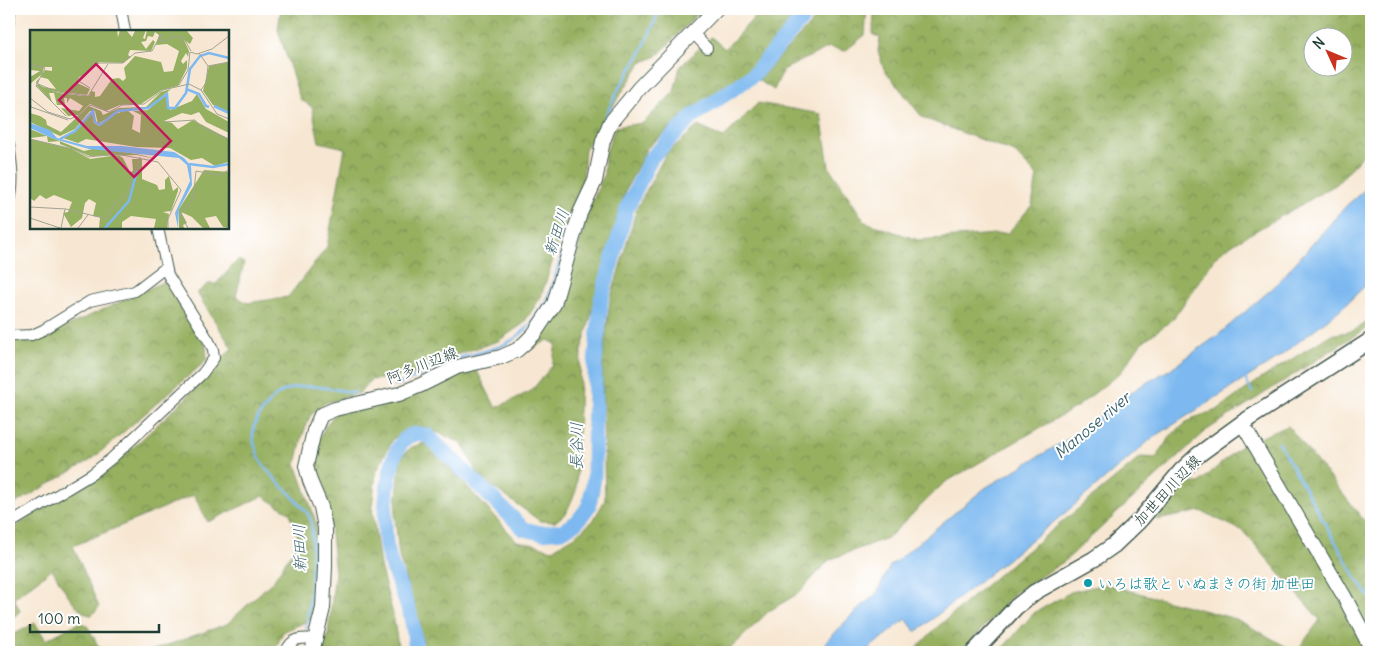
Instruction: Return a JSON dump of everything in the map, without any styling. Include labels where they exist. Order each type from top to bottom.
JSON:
[{"type":"main road","name":"阿多川辺線","points":[[314,646],[323,608],[325,528],[321,507],[306,466],[314,431],[321,415],[335,409],[399,394],[457,366],[501,357],[516,350],[534,334],[554,304],[580,213],[595,181],[603,141],[610,123],[638,88],[716,9]]},
{"type":"main road","name":"加世田川辺線","points":[[974,652],[1016,606],[1114,545],[1140,520],[1181,471],[1198,455],[1242,423],[1371,340]]},
{"type":"main road","points":[[1242,423],[1344,596],[1371,648]]},
{"type":"street","points":[[9,21],[10,9]]},
{"type":"street","points":[[121,9],[125,30]]},
{"type":"street","points":[[692,32],[707,48]]},
{"type":"street","points":[[9,145],[12,168],[9,204]]},
{"type":"street","points":[[9,524],[92,474],[112,458],[202,374],[214,358],[213,350],[172,284],[165,268],[158,229]]},
{"type":"street","points":[[9,336],[32,335],[90,301],[135,291],[165,268]]},
{"type":"street","points":[[286,652],[293,640],[301,638],[314,646]]},
{"type":"green space","points":[[281,9],[702,9],[657,56],[641,63],[585,149],[583,179],[559,240],[541,297],[523,324],[498,341],[446,358],[411,376],[370,380],[360,393],[325,403],[310,416],[302,437],[296,464],[316,522],[317,573],[312,619],[283,632],[274,652],[148,652],[227,624],[273,581],[299,541],[290,513],[263,496],[208,522],[194,495],[73,546],[99,607],[92,615],[86,614],[75,604],[52,569],[14,598],[20,611],[9,621],[9,531],[45,507],[107,472],[186,398],[232,348],[197,293],[208,284],[216,284],[238,260],[244,263],[236,296],[247,303],[288,297],[327,247],[345,148],[319,142],[312,107],[300,99],[278,30]]},
{"type":"green space","points":[[762,9],[803,9],[752,68],[690,111],[647,148],[626,189],[581,352],[576,491],[566,513],[555,522],[540,521],[479,477],[462,443],[424,427],[410,428],[393,439],[376,472],[372,507],[380,566],[393,614],[399,652],[321,652],[328,635],[335,573],[327,496],[316,472],[318,442],[326,425],[337,412],[475,367],[496,408],[531,391],[552,366],[556,344],[548,340],[525,352],[560,310],[588,212],[604,174],[605,155],[615,127],[643,123],[674,92],[680,67],[711,37],[725,49]]},
{"type":"green space","points":[[823,9],[867,9],[865,35],[845,51],[829,47],[783,70],[774,90],[758,80],[817,17]]},
{"type":"green space","points":[[874,9],[1371,9],[1371,145],[1337,184],[1218,254],[1173,319],[1141,343],[1120,373],[1078,406],[944,483],[889,537],[829,560],[799,593],[769,611],[727,652],[426,652],[399,556],[395,516],[401,456],[412,447],[424,443],[432,448],[517,541],[552,550],[575,536],[593,521],[605,500],[602,364],[610,301],[637,208],[666,154],[698,126],[723,138],[758,103],[821,114],[829,167],[865,222],[918,240],[1008,233],[1032,205],[1037,176],[1014,152],[923,118],[884,69],[878,51],[880,37],[873,35]]},
{"type":"green space","points":[[165,281],[206,346],[207,360],[91,460],[9,507],[9,341],[35,341]]},
{"type":"green space","points":[[1371,320],[1371,325],[1207,430],[1065,561],[1016,592],[961,652],[913,652],[934,630],[993,579],[1141,457],[1156,458],[1172,434],[1193,418],[1217,410],[1262,378],[1330,335],[1353,331]]},
{"type":"green space","points":[[1288,426],[1366,523],[1371,526],[1371,652],[1296,652],[1320,620],[1243,531],[1201,511],[1156,520],[1185,483],[1199,483],[1242,445]]},
{"type":"green space","points":[[1105,584],[1236,619],[1296,652],[999,652],[1034,613],[1071,592]]},
{"type":"green space","points":[[80,622],[88,627],[100,652],[9,652],[9,623],[13,635],[35,623],[46,640]]},
{"type":"water","name":"Manose river","points":[[1371,184],[1371,280],[1343,307],[1278,358],[1151,439],[1065,513],[916,632],[906,619],[864,652],[817,652],[850,617],[877,593],[890,566],[985,488],[1075,435],[1139,387],[1169,370],[1217,336],[1274,287],[1346,206]]},
{"type":"waterway","name":"新田川","points":[[592,161],[593,142],[618,90],[642,51],[660,9]]},
{"type":"waterway","name":"長谷川","points":[[416,652],[410,613],[389,558],[386,538],[387,491],[394,459],[399,447],[410,435],[427,435],[524,529],[541,533],[562,531],[577,522],[589,506],[594,478],[595,363],[601,300],[627,208],[651,158],[692,117],[752,76],[811,9]]},
{"type":"waterway","name":"新田川","points":[[394,386],[453,360],[501,346],[518,336],[531,324],[550,292],[571,219]]},
{"type":"waterway","points":[[1245,378],[1252,392]]},
{"type":"waterway","name":"新田川","points":[[306,628],[312,571],[312,526],[310,518],[262,463],[254,443],[254,427],[260,414],[273,398],[286,390],[296,387],[316,386],[355,393]]},
{"type":"waterway","points":[[1279,443],[1356,578],[1371,599]]},
{"type":"place","name":"いろは歌と いぬまきの街 加世田","points":[[1088,583]]}]
